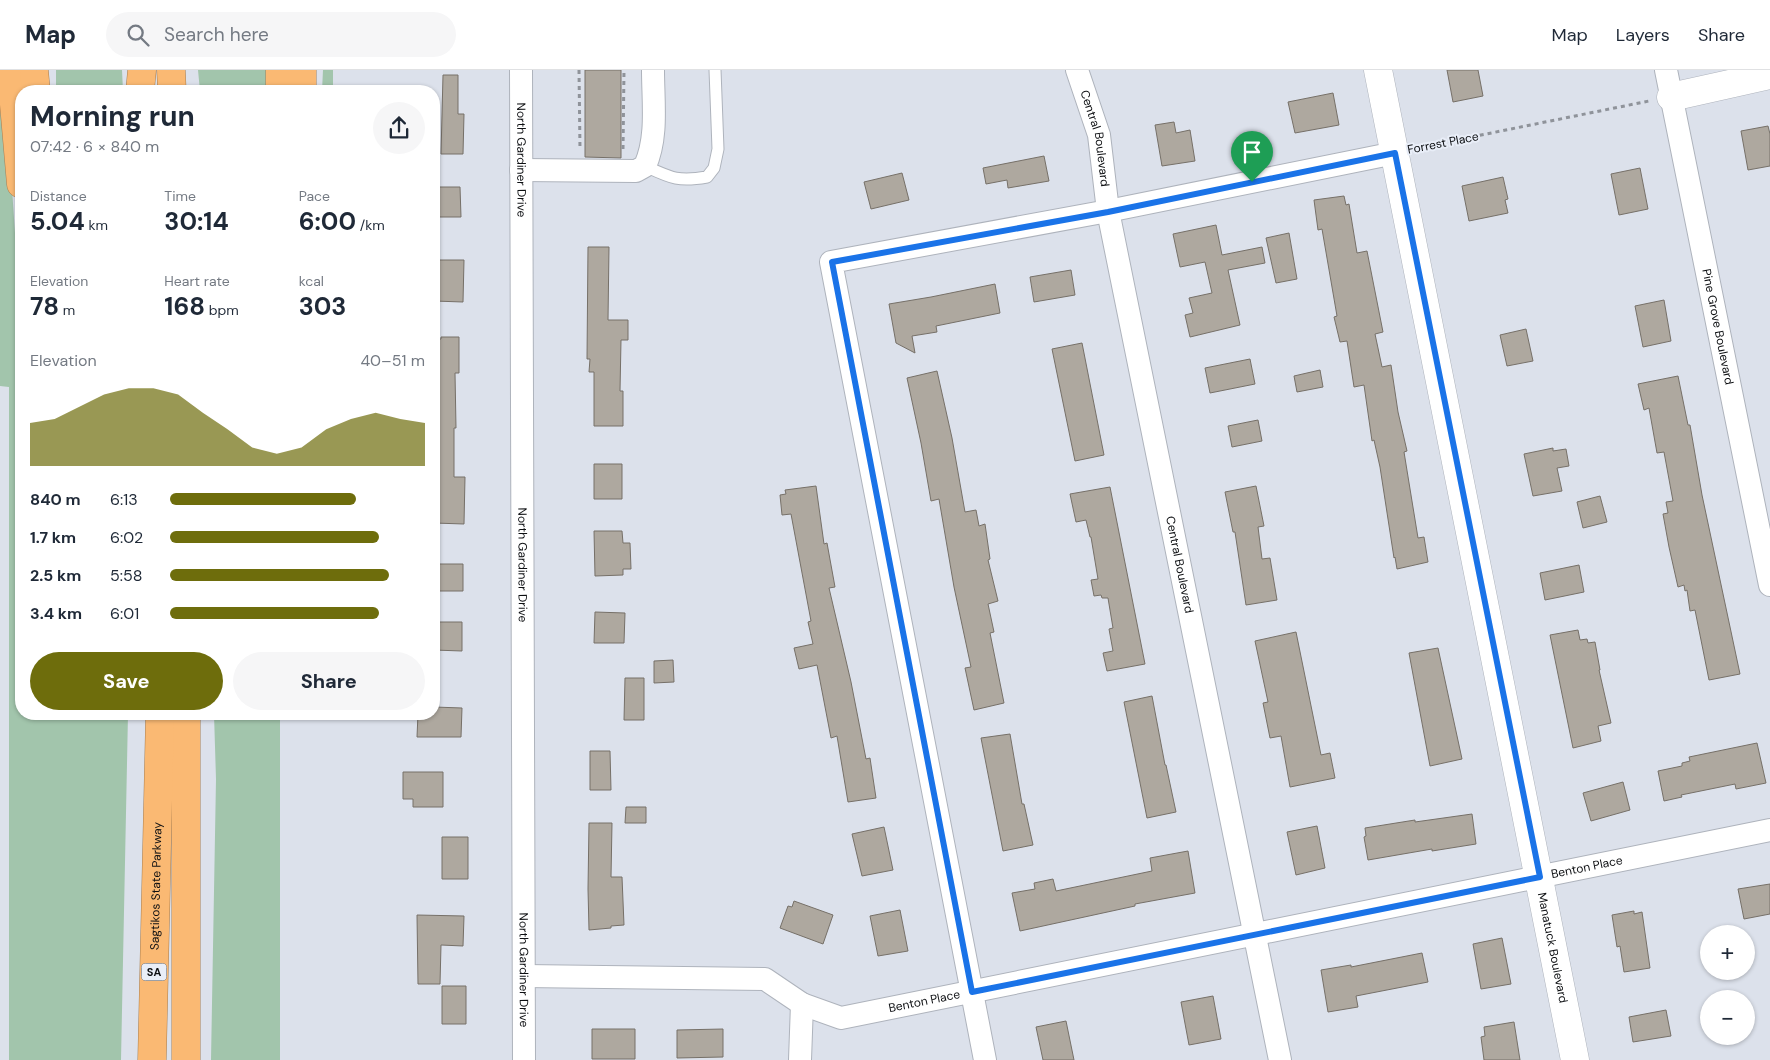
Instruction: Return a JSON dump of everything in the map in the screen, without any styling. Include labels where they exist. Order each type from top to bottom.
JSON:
[{"type":"highway","points":[[11,70],[15,116]]},
{"type":"highway","points":[[34,70],[35,85]]},
{"type":"highway","points":[[141,85],[143,70]]},
{"type":"highway","points":[[143,70],[144,85]]},
{"type":"highway","points":[[280,70],[280,85]]},
{"type":"highway","points":[[302,70],[302,85]]},
{"type":"highway","points":[[141,720],[156,885]]},
{"type":"highway","name":"Sagtikos State Parkway","points":[[152,1060],[160,720]]},
{"type":"highway","points":[[186,720],[186,1060]]},
{"type":"street","name":"North Gardiner Drive","points":[[521,70],[524,1060]]},
{"type":"street","points":[[521,170],[636,170],[645,166],[650,155],[653,140],[653,70]]},
{"type":"street","name":"Central Boulevard","points":[[1077,70],[1100,135],[1108,212],[1280,1060]]},
{"type":"street","name":"Manatuck Boulevard","points":[[1378,70],[1575,1060]]},
{"type":"street","name":"Pine Grove Boulevard","points":[[1666,70],[1770,584]]},
{"type":"street","points":[[1672,97],[1770,75]]},
{"type":"street","name":"Forrest Place","points":[[972,992],[832,262],[1108,212],[1395,153]]},
{"type":"street","name":"Benton Place","points":[[524,976],[765,979],[802,1004],[841,1018],[1254,936],[1770,830]]},
{"type":"street","points":[[972,992],[985,1060]]},
{"type":"street","points":[[800,1060],[802,1004]]},
{"type":"lane","points":[[645,166],[672,179],[707,177],[714,168],[718,149],[715,70]]},
{"type":"path","points":[[580,70],[580,170]]},
{"type":"path","points":[[623,170],[624,70]]},
{"type":"path","name":"Forrest Place","points":[[1395,153],[1672,97]]},
{"type":"green space","points":[[0,70],[4,70],[15,233],[15,720],[128,720],[121,1060],[9,1060],[9,387],[0,386]]},
{"type":"green space","points":[[56,70],[122,70],[123,85],[56,85]]},
{"type":"green space","points":[[198,70],[270,70],[270,85],[199,85]]},
{"type":"green space","points":[[323,70],[333,70],[333,85],[322,85]]},
{"type":"green space","points":[[214,720],[280,720],[280,1060],[211,1060],[216,779]]},
{"type":"building","points":[[585,70],[621,70],[621,158],[585,157]]},
{"type":"building","points":[[1447,70],[1478,70],[1483,96],[1453,102]]},
{"type":"building","points":[[443,75],[458,75],[458,114],[464,114],[463,154],[441,154]]},
{"type":"building","points":[[1333,93],[1339,125],[1295,133],[1288,102]]},
{"type":"building","points":[[1174,122],[1176,133],[1190,130],[1195,161],[1162,166],[1155,125]]},
{"type":"building","points":[[1768,126],[1770,134],[1770,166],[1748,170],[1741,131]]},
{"type":"building","points":[[1044,156],[1049,181],[1008,188],[1007,180],[986,184],[983,168]]},
{"type":"building","points":[[1640,168],[1648,209],[1619,215],[1611,174]]},
{"type":"building","points":[[902,173],[909,200],[871,209],[864,182]]},
{"type":"building","points":[[1503,177],[1508,199],[1505,200],[1508,213],[1469,221],[1462,186]]},
{"type":"building","points":[[440,187],[460,187],[461,217],[440,217]]},
{"type":"building","points":[[1344,196],[1346,205],[1349,204],[1357,253],[1367,251],[1383,332],[1375,334],[1382,367],[1391,365],[1398,412],[1407,451],[1404,452],[1418,538],[1424,537],[1428,562],[1397,569],[1380,467],[1374,440],[1372,441],[1364,385],[1354,387],[1347,341],[1340,342],[1334,317],[1337,316],[1322,229],[1318,230],[1314,200]]},
{"type":"building","points":[[1216,225],[1222,255],[1262,247],[1265,263],[1228,270],[1240,325],[1190,337],[1185,315],[1193,313],[1189,298],[1212,293],[1205,262],[1180,267],[1173,234]]},
{"type":"building","points":[[1289,233],[1297,279],[1276,283],[1266,238]]},
{"type":"building","points":[[588,247],[609,247],[608,320],[628,320],[628,340],[621,340],[620,391],[623,391],[623,426],[594,426],[594,372],[589,372],[590,359],[587,359]]},
{"type":"building","points":[[440,260],[464,260],[463,302],[440,301]]},
{"type":"building","points":[[1071,270],[1075,295],[1034,302],[1030,277]]},
{"type":"building","points":[[995,284],[1000,313],[936,326],[937,332],[912,336],[915,353],[896,343],[889,304]]},
{"type":"building","points":[[1664,300],[1671,341],[1643,347],[1635,306]]},
{"type":"building","points":[[1526,329],[1533,361],[1507,366],[1500,335]]},
{"type":"building","points":[[441,337],[459,337],[459,373],[455,373],[456,428],[454,428],[454,477],[465,477],[464,524],[440,523]]},
{"type":"building","points":[[1082,343],[1104,455],[1075,461],[1052,349]]},
{"type":"building","points":[[1250,359],[1255,384],[1210,393],[1205,368]]},
{"type":"building","points":[[1320,370],[1323,387],[1297,392],[1294,376]]},
{"type":"building","points":[[937,371],[952,438],[965,512],[976,510],[979,526],[985,524],[990,559],[988,560],[998,601],[988,604],[994,632],[990,633],[1004,703],[974,710],[965,668],[971,667],[954,587],[939,499],[931,501],[907,378]]},
{"type":"building","points":[[1678,376],[1688,425],[1690,425],[1702,495],[1740,674],[1709,680],[1695,610],[1690,611],[1687,590],[1685,591],[1684,585],[1678,587],[1669,547],[1663,514],[1668,513],[1666,502],[1673,501],[1664,452],[1657,453],[1649,408],[1644,410],[1638,384]]},
{"type":"building","points":[[1258,420],[1262,441],[1232,447],[1228,426]]},
{"type":"building","points":[[1553,448],[1553,451],[1566,449],[1569,466],[1557,468],[1562,491],[1533,496],[1524,454]]},
{"type":"building","points":[[594,464],[622,464],[622,499],[594,499]]},
{"type":"building","points":[[816,486],[824,544],[827,543],[835,587],[829,588],[851,682],[866,759],[870,758],[876,798],[848,802],[837,736],[831,738],[817,665],[799,669],[794,648],[813,644],[808,622],[811,621],[791,514],[782,515],[780,495],[786,494],[785,490]]},
{"type":"building","points":[[1256,486],[1264,526],[1258,527],[1262,559],[1270,558],[1277,600],[1246,605],[1235,532],[1233,532],[1225,492]]},
{"type":"building","points":[[1110,487],[1145,664],[1107,671],[1103,653],[1113,651],[1109,629],[1113,628],[1108,598],[1102,598],[1101,595],[1094,596],[1091,580],[1098,579],[1091,537],[1086,520],[1076,522],[1070,494]]},
{"type":"building","points":[[1600,496],[1607,522],[1583,528],[1577,502]]},
{"type":"building","points":[[594,531],[622,531],[623,543],[630,543],[631,569],[623,569],[623,575],[595,576]]},
{"type":"building","points":[[440,564],[463,564],[463,591],[440,591]]},
{"type":"building","points":[[1579,565],[1584,592],[1545,600],[1540,573]]},
{"type":"building","points":[[595,612],[625,613],[624,643],[594,643]]},
{"type":"building","points":[[440,622],[462,622],[462,651],[440,650]]},
{"type":"building","points":[[1578,630],[1580,640],[1587,639],[1588,643],[1595,642],[1599,670],[1611,723],[1598,726],[1601,741],[1573,748],[1550,635]]},
{"type":"building","points":[[1296,632],[1321,755],[1330,753],[1335,778],[1290,787],[1281,736],[1270,738],[1263,703],[1268,702],[1255,641]]},
{"type":"building","points":[[1438,648],[1462,759],[1430,766],[1409,653]]},
{"type":"building","points":[[673,660],[674,682],[654,683],[654,661]]},
{"type":"building","points":[[625,678],[644,678],[644,720],[624,720]]},
{"type":"building","points":[[1152,696],[1176,812],[1147,818],[1124,702]]},
{"type":"building","points":[[440,707],[462,708],[461,737],[417,737],[418,720],[440,720]]},
{"type":"building","points":[[1010,734],[1022,804],[1024,804],[1033,845],[1003,851],[981,738]]},
{"type":"building","points":[[1757,743],[1766,783],[1736,789],[1735,784],[1681,795],[1682,797],[1664,801],[1658,771],[1682,766],[1682,763],[1690,761],[1689,757]]},
{"type":"building","points":[[590,751],[610,751],[611,790],[590,790]]},
{"type":"building","points":[[403,772],[443,772],[443,807],[413,807],[413,799],[403,799]]},
{"type":"building","points":[[1623,782],[1630,810],[1591,821],[1583,793]]},
{"type":"building","points":[[626,807],[646,807],[646,823],[625,823]]},
{"type":"building","points":[[1472,814],[1476,844],[1432,851],[1432,849],[1368,860],[1364,837],[1366,836],[1365,828]]},
{"type":"building","points":[[589,823],[612,823],[611,877],[622,877],[624,925],[589,930]]},
{"type":"building","points":[[1317,826],[1325,868],[1296,875],[1287,832]]},
{"type":"building","points":[[884,827],[893,870],[862,876],[852,834]]},
{"type":"building","points":[[442,837],[468,837],[468,879],[442,879]]},
{"type":"building","points":[[1188,851],[1195,893],[1135,904],[1135,906],[1020,931],[1012,893],[1035,889],[1034,883],[1053,879],[1056,891],[1152,871],[1150,858]]},
{"type":"building","points":[[1770,884],[1770,914],[1744,919],[1738,889]]},
{"type":"building","points":[[794,901],[833,915],[823,944],[780,928],[788,906],[792,907]]},
{"type":"building","points":[[900,910],[908,951],[878,956],[870,916]]},
{"type":"building","points":[[1634,911],[1634,914],[1642,912],[1650,968],[1624,972],[1620,946],[1617,947],[1612,915]]},
{"type":"building","points":[[417,915],[464,916],[463,946],[441,945],[440,984],[418,984]]},
{"type":"building","points":[[1502,938],[1511,984],[1481,989],[1473,944]]},
{"type":"building","points":[[1422,953],[1428,982],[1356,996],[1358,1007],[1328,1012],[1321,970],[1351,965],[1351,967]]},
{"type":"building","points":[[442,986],[466,986],[466,1024],[442,1024]]},
{"type":"building","points":[[1213,996],[1221,1039],[1189,1045],[1181,1002]]},
{"type":"building","points":[[1666,1010],[1671,1036],[1633,1042],[1629,1017]]},
{"type":"building","points":[[1066,1021],[1074,1060],[1043,1060],[1036,1027]]},
{"type":"building","points":[[1514,1022],[1520,1060],[1484,1060],[1481,1037],[1485,1036],[1484,1027]]},
{"type":"building","points":[[592,1029],[635,1029],[635,1059],[592,1059]]},
{"type":"building","points":[[723,1029],[723,1057],[677,1058],[677,1030]]},
{"type":"route","points":[[1395,153],[1540,877],[972,992],[832,262],[1108,212],[1252,182],[1395,153]]}]
